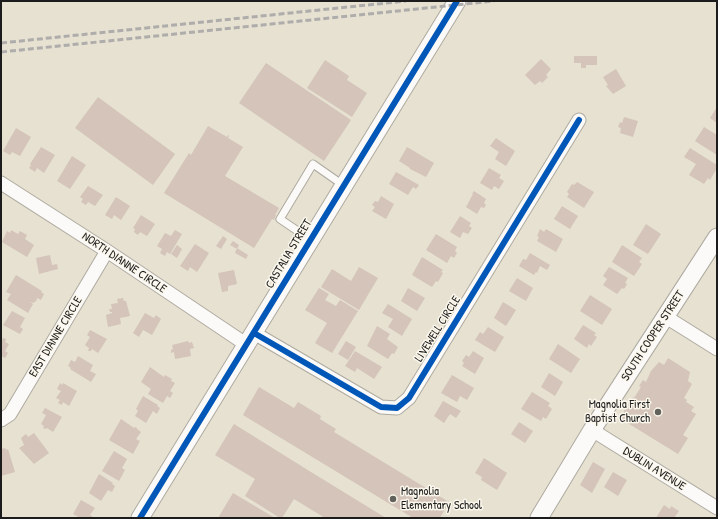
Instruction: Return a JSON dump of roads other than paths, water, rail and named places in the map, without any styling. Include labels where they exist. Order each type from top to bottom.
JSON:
[{"type":"street","name":"CASTALIA STREET","points":[[140,518],[457,1]]},
{"type":"street","name":"LIVEWELL CIRCLE","points":[[250,339],[381,408],[397,408],[409,398],[579,120]]},
{"type":"street","name":"NORTH DIANNE CIRCLE","points":[[1,182],[250,339]]},
{"type":"street","name":"SOUTH COOPER STREET","points":[[539,518],[592,430],[717,237]]},
{"type":"street","name":"EAST DIANNE CIRCLE","points":[[1,420],[10,414],[107,250]]},
{"type":"street","points":[[666,317],[717,349]]},
{"type":"street","name":"DUBLIN AVENUE","points":[[592,430],[717,508]]},
{"type":"lane","points":[[311,240],[280,219],[306,175],[313,164],[344,186]]},
{"type":"railway","points":[[1,43],[406,1]]},
{"type":"railway","points":[[1,52],[494,1]]},
{"type":"place","name":"Magnolia First Baptist Church","points":[[658,412]]},
{"type":"place","name":"Magnolia Elementary School","points":[[393,499]]}]
